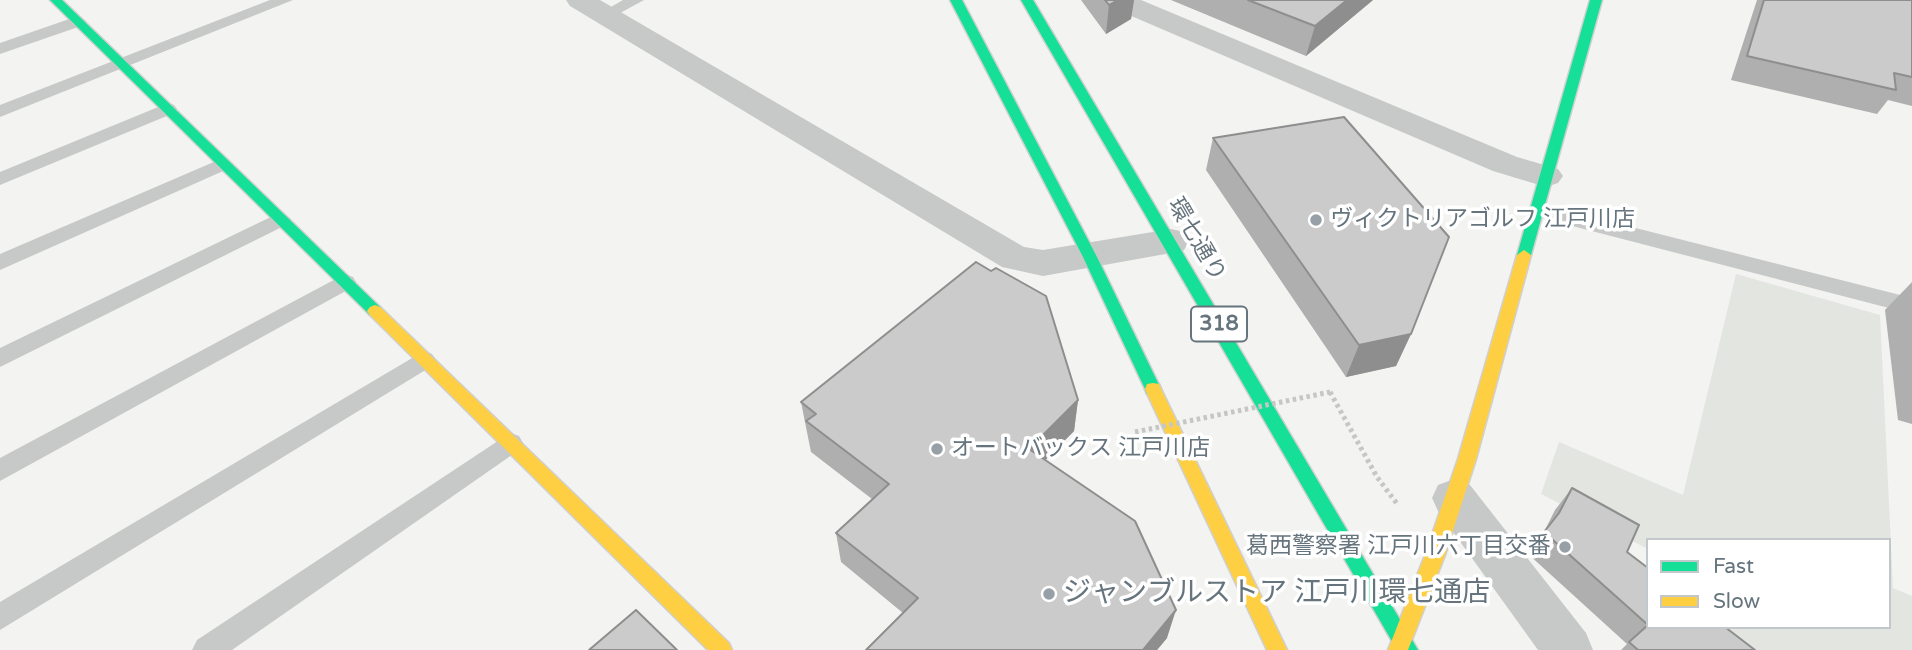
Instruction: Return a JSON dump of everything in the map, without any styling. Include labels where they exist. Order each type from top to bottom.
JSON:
[{"type":"street","points":[[56,0],[722,650]]},
{"type":"street","points":[[956,0],[1090,257],[1277,650]]},
{"type":"street","name":"環七通り","points":[[1027,0],[1171,241],[1403,647]]},
{"type":"street","points":[[1118,0],[1505,163],[1546,176]]},
{"type":"street","points":[[1403,647],[1454,498],[1596,0]]},
{"type":"street","points":[[592,7],[970,235],[1015,258],[1043,264],[1171,241]]},
{"type":"street","points":[[1454,498],[1568,650]]},
{"type":"lane","points":[[0,111],[285,0]]},
{"type":"lane","points":[[592,7],[636,0]]},
{"type":"lane","points":[[0,49],[78,21]]},
{"type":"lane","points":[[0,180],[168,109]]},
{"type":"lane","points":[[0,263],[223,164]]},
{"type":"lane","points":[[1537,210],[1912,306]]},
{"type":"lane","points":[[0,358],[281,219]]},
{"type":"lane","points":[[0,470],[345,282]]},
{"type":"lane","points":[[0,617],[424,360]]},
{"type":"lane","points":[[207,650],[510,443]]},
{"type":"path","points":[[1135,432],[1330,392],[1377,477],[1405,515]]},
{"type":"shaded area","points":[[1736,274],[1880,315],[1891,538],[1646,538],[1646,548],[1541,494],[1559,442],[1683,495]]},
{"type":"shaded area","points":[[1891,546],[1893,588],[1912,596],[1912,650],[1733,650],[1699,629],[1891,629]]},
{"type":"building","points":[[1105,0],[1118,0],[1109,5]]},
{"type":"building","points":[[1248,0],[1347,0],[1315,26]]},
{"type":"building","points":[[1764,0],[1912,0],[1912,77],[1894,73],[1896,90],[1747,56]]},
{"type":"building","name":"ヴィクトリアゴルフ 江戸川店","points":[[1344,117],[1449,237],[1411,334],[1359,345],[1213,138]]},
{"type":"building","points":[[976,262],[991,271],[996,268],[1046,296],[1078,400],[1029,449],[1135,521],[1176,610],[1143,650],[866,650],[918,598],[836,533],[889,484],[806,421],[816,414],[801,402]]},
{"type":"building","points":[[1572,488],[1639,525],[1627,552],[1646,566],[1646,623],[1544,532],[1559,513]]},
{"type":"building","points":[[636,610],[677,650],[589,650]]},
{"type":"building","points":[[1646,627],[1646,629],[1728,629],[1755,650],[1638,650],[1629,642]]},
{"type":"traffic: fast","points":[[56,0],[375,311]]},
{"type":"traffic: fast","points":[[956,0],[1090,257],[1153,389]]},
{"type":"traffic: fast","points":[[1027,0],[1408,650]]},
{"type":"traffic: fast","points":[[1524,255],[1596,0]]},
{"type":"traffic: slow","points":[[1398,650],[1435,555],[1467,459],[1524,255]]},
{"type":"traffic: slow","points":[[375,311],[722,650]]},
{"type":"traffic: slow","points":[[1153,389],[1277,650]]},
{"type":"place","name":"ヴィクトリアゴルフ 江戸川店","points":[[1316,220]]},
{"type":"place","name":"オートバックス 江戸川店","points":[[937,449]]},
{"type":"place","name":"葛西警察署 江戸川六丁目交番","points":[[1565,547]]},
{"type":"place","name":"ジャンブルストア 江戸川環七通店","points":[[1049,594]]}]
